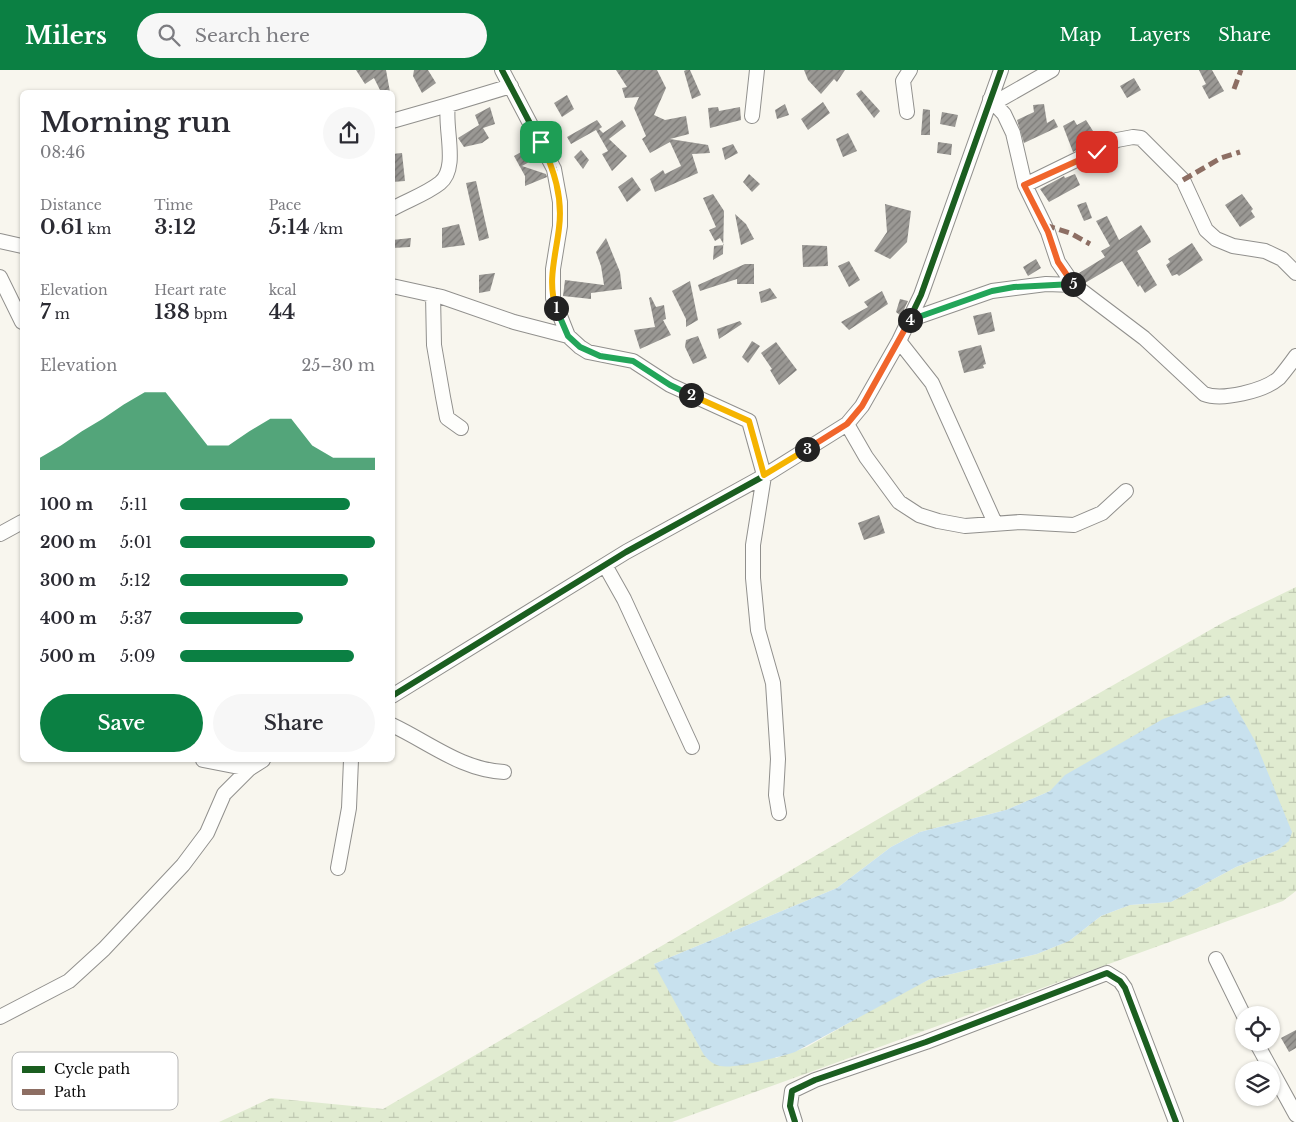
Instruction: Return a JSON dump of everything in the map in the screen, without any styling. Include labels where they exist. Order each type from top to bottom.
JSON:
[{"type":"street","points":[[502,70],[554,169],[560,202],[560,226],[553,269],[553,298],[568,336],[588,352],[633,361],[670,385],[749,421],[764,475],[753,545],[753,578],[758,630],[773,683],[778,759],[776,795],[779,813]]},
{"type":"street","points":[[752,116],[757,70]]},
{"type":"street","points":[[907,112],[903,81],[910,70]]},
{"type":"street","points":[[395,694],[497,630],[606,567],[626,552],[764,475],[847,424],[862,406],[899,341],[921,296],[992,101],[1001,70]]},
{"type":"street","points":[[1024,70],[1048,72]]},
{"type":"street","points":[[992,101],[1048,72]]},
{"type":"street","points":[[395,120],[511,86]]},
{"type":"street","points":[[992,101],[1004,114],[1013,133],[1024,185],[1048,232],[1058,262],[1074,285],[1120,318],[1204,394],[1213,398],[1241,394],[1278,379],[1296,356]]},
{"type":"street","points":[[395,207],[441,183],[448,174],[450,165],[446,117],[448,105]]},
{"type":"street","points":[[1024,185],[1117,140],[1133,137],[1141,138],[1183,180],[1206,230],[1216,240],[1233,246],[1265,251],[1282,259],[1296,274]]},
{"type":"street","points":[[0,241],[20,246]]},
{"type":"street","points":[[0,276],[20,318]]},
{"type":"street","points":[[909,320],[992,291],[1046,284],[1074,285]]},
{"type":"street","points":[[395,287],[434,295],[514,322],[568,336]]},
{"type":"street","points":[[434,295],[434,344],[442,397],[447,418],[461,428]]},
{"type":"street","points":[[899,341],[932,384],[995,522]]},
{"type":"street","points":[[847,424],[883,481],[899,502],[909,510],[938,521],[965,526],[995,522],[1074,525],[1102,513],[1126,491]]},
{"type":"street","points":[[0,534],[20,523]]},
{"type":"street","points":[[606,567],[624,599],[692,747]]},
{"type":"street","points":[[395,727],[471,766],[488,771],[504,772]]},
{"type":"street","points":[[232,762],[249,769]]},
{"type":"street","points":[[0,1016],[69,981],[104,949],[182,865],[207,833],[224,794],[249,769],[260,762]]},
{"type":"street","points":[[338,868],[349,808],[351,762]]},
{"type":"street","points":[[1216,959],[1239,1006]]},
{"type":"street","points":[[795,1122],[790,1106],[792,1091],[1107,973],[1120,981],[1125,988],[1176,1122]]},
{"type":"street","points":[[1261,1051],[1296,1115]]},
{"type":"green space","points":[[1296,587],[1296,891],[1283,901],[672,1122],[219,1122],[271,1098],[383,1109],[892,811],[1224,622]],"holes":[[[1050,791],[1278,850],[1236,867],[1171,902],[1130,905],[1101,916],[1069,941],[1037,954],[930,979],[892,998],[807,1047],[776,1058],[654,964],[837,888],[891,847],[920,832],[1006,810]]]},
{"type":"water","points":[[1229,695],[1255,741],[1292,832],[1289,841],[1278,850],[1236,867],[1171,902],[1130,905],[1101,916],[1069,941],[1037,954],[930,979],[795,1052],[736,1066],[720,1066],[709,1061],[704,1055],[654,964],[837,888],[891,847],[920,832],[1006,810],[1050,791],[1065,775],[1163,719]]},
{"type":"building","points":[[356,70],[386,70],[390,90],[380,90],[374,78],[365,84]]},
{"type":"building","points":[[414,70],[428,70],[436,83],[422,93],[413,76]]},
{"type":"building","points":[[616,70],[657,70],[666,88],[654,115],[665,120],[686,116],[689,134],[670,139],[708,145],[710,153],[692,154],[698,173],[655,192],[650,179],[663,170],[665,174],[681,166],[670,142],[650,153],[642,139],[646,136],[634,108],[639,97],[625,98],[622,88],[627,87]]},
{"type":"building","points":[[690,70],[701,95],[692,99],[684,71]]},
{"type":"building","points":[[804,70],[845,70],[837,82],[834,79],[821,94],[808,80]]},
{"type":"building","points":[[1199,70],[1212,70],[1224,91],[1209,99],[1202,86],[1206,84]]},
{"type":"building","points":[[1134,78],[1141,90],[1127,98],[1120,86]]},
{"type":"building","points":[[861,90],[880,111],[874,118],[856,94]]},
{"type":"building","points":[[567,95],[574,109],[562,117],[554,103]]},
{"type":"building","points":[[823,102],[830,113],[808,130],[801,119]]},
{"type":"building","points":[[785,104],[789,115],[777,119],[775,110]]},
{"type":"building","points":[[1044,104],[1047,123],[1054,119],[1058,127],[1024,143],[1017,120],[1034,112],[1033,105]]},
{"type":"building","points":[[490,107],[495,124],[483,128],[489,138],[482,143],[464,147],[458,138],[479,125],[475,115]]},
{"type":"building","points":[[718,107],[719,111],[740,107],[741,120],[710,128],[708,108]]},
{"type":"building","points":[[923,109],[930,110],[930,135],[921,135]]},
{"type":"building","points":[[942,112],[958,115],[955,127],[940,124]]},
{"type":"building","points":[[597,120],[602,127],[599,129],[603,133],[622,120],[626,126],[609,139],[627,156],[612,171],[602,154],[608,151],[596,130],[571,144],[567,137]]},
{"type":"building","points":[[1074,120],[1077,125],[1086,120],[1093,131],[1085,136],[1090,143],[1073,152],[1063,126]]},
{"type":"building","points":[[848,133],[857,151],[843,157],[836,139]]},
{"type":"building","points":[[938,142],[952,144],[951,155],[937,153]]},
{"type":"building","points":[[733,144],[738,153],[725,160],[722,148]]},
{"type":"building","points":[[581,150],[589,160],[583,169],[574,157]]},
{"type":"building","points":[[523,151],[529,162],[522,166],[546,174],[547,177],[525,186],[525,176],[514,156]]},
{"type":"building","points":[[402,153],[405,181],[395,182],[395,154]]},
{"type":"building","points":[[749,174],[760,184],[752,192],[743,182]]},
{"type":"building","points":[[1075,174],[1080,185],[1049,202],[1040,189],[1064,176],[1065,178]]},
{"type":"building","points":[[632,177],[641,190],[627,202],[618,187]]},
{"type":"building","points":[[476,181],[489,238],[479,241],[466,183]]},
{"type":"building","points":[[713,194],[724,211],[723,244],[720,238],[715,241],[709,230],[716,227],[703,198]]},
{"type":"building","points":[[1242,194],[1253,209],[1251,211],[1255,217],[1240,227],[1225,205]]},
{"type":"building","points":[[1086,202],[1092,218],[1084,221],[1077,205]]},
{"type":"building","points":[[885,204],[911,211],[907,242],[890,259],[874,251],[887,232]]},
{"type":"building","points":[[735,214],[746,224],[754,239],[741,245]]},
{"type":"building","points":[[1107,216],[1119,240],[1141,225],[1150,239],[1151,242],[1137,251],[1157,285],[1145,293],[1140,285],[1138,287],[1122,261],[1085,283],[1079,273],[1105,257],[1101,251],[1110,246],[1096,221]]},
{"type":"building","points":[[459,224],[465,245],[442,248],[442,228]]},
{"type":"building","points":[[411,238],[410,247],[395,248],[395,240]]},
{"type":"building","points":[[606,238],[620,272],[622,289],[591,293],[591,299],[563,296],[565,280],[604,285],[601,266],[596,252]]},
{"type":"building","points":[[1192,243],[1203,260],[1179,276],[1177,274],[1172,276],[1166,265],[1170,262],[1168,259]]},
{"type":"building","points":[[723,245],[723,254],[713,260],[714,246]]},
{"type":"building","points":[[802,245],[827,246],[828,266],[803,267]]},
{"type":"building","points":[[1036,259],[1041,268],[1028,276],[1023,267]]},
{"type":"building","points":[[849,261],[860,280],[849,287],[838,266]]},
{"type":"building","points":[[745,264],[754,264],[754,284],[737,284],[737,279],[700,291],[698,285]]},
{"type":"building","points":[[495,273],[490,291],[479,293],[479,275]]},
{"type":"building","points":[[690,281],[698,320],[686,327],[686,319],[672,291]]},
{"type":"building","points":[[770,288],[777,298],[761,303],[759,292]]},
{"type":"building","points":[[882,291],[888,304],[849,330],[841,322],[868,307],[864,302]]},
{"type":"building","points":[[651,297],[656,307],[664,305],[666,319],[663,320],[671,335],[640,349],[634,330],[655,327],[649,298]]},
{"type":"building","points":[[900,299],[908,301],[901,316],[896,312]]},
{"type":"building","points":[[991,312],[995,331],[978,335],[973,316]]},
{"type":"building","points":[[740,321],[742,324],[719,339],[717,329]]},
{"type":"building","points":[[698,336],[707,358],[693,364],[685,347],[686,340]]},
{"type":"building","points":[[752,341],[760,346],[748,363],[742,357]]},
{"type":"building","points":[[776,342],[797,370],[779,385],[770,370],[772,369],[761,353]]},
{"type":"building","points":[[981,345],[986,364],[983,365],[984,368],[964,373],[958,351]]},
{"type":"building","points":[[879,515],[885,533],[864,540],[858,523]]},
{"type":"building","points":[[1296,1030],[1296,1048],[1289,1052],[1281,1038]]},
{"type":"marked path","points":[[1234,89],[1241,70]]},
{"type":"marked path","points":[[1183,180],[1221,158],[1240,152]]},
{"type":"marked path","points":[[1045,225],[1070,233],[1090,244]]},
{"type":"cycle path","points":[[502,70],[554,169],[560,202],[560,226],[553,269],[553,298],[568,336],[588,352],[633,361],[670,385],[749,421],[764,475]]},
{"type":"cycle path","points":[[395,694],[626,552],[764,476],[847,424],[862,406],[899,341],[921,295],[1001,70]]},
{"type":"cycle path","points":[[795,1122],[790,1106],[792,1091],[815,1080],[926,1042],[1107,973],[1120,981],[1125,988],[1176,1122]]},
{"type":"route","points":[[541,142],[554,169],[560,202],[560,226],[552,283],[553,298],[558,316],[568,336],[574,343],[588,352],[600,356],[633,361],[670,385],[749,421],[764,475],[847,424],[862,406],[909,320],[992,291],[1046,284],[1074,285],[1058,262],[1048,232],[1024,185],[1097,152]]}]
